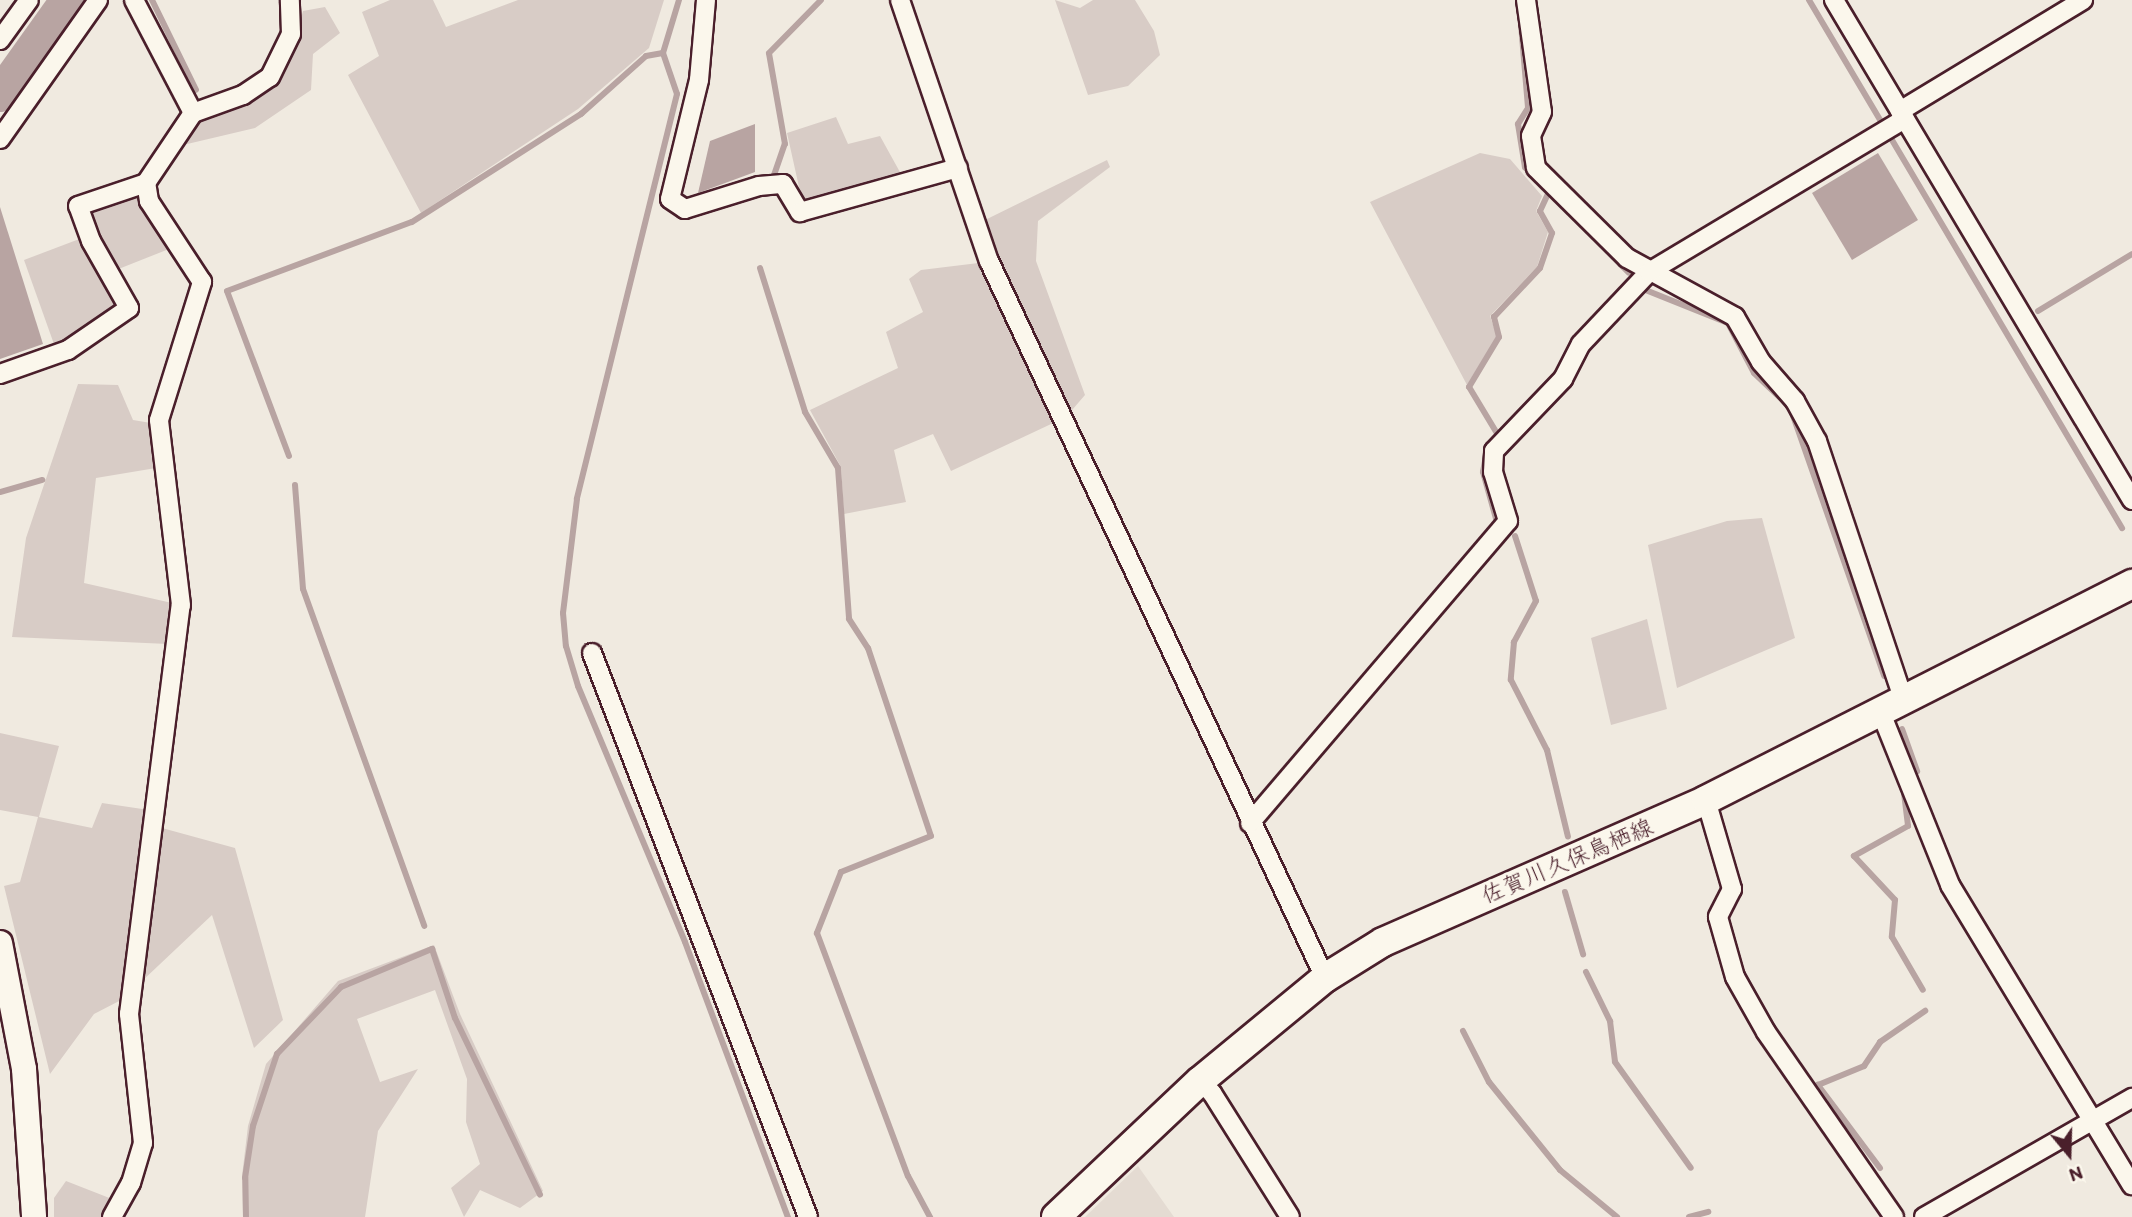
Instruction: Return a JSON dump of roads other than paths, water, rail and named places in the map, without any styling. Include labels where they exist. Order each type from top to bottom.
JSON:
[{"type":"main road","name":"佐賀川久保鳥栖線","points":[[1056,1217],[1200,1081],[1325,978],[1421,922],[1706,800],[2132,584]]},
{"type":"street","points":[[0,40],[29,0]]},
{"type":"street","points":[[0,139],[99,0]]},
{"type":"street","points":[[134,0],[194,113]]},
{"type":"street","points":[[0,374],[68,350],[129,307],[91,241],[78,206],[146,183],[194,113],[243,95],[271,77],[291,34],[290,0]]},
{"type":"street","points":[[706,0],[699,80],[670,199],[685,209],[759,186],[783,184],[800,212],[958,168]]},
{"type":"street","points":[[900,0],[989,261],[1250,823],[1325,978]]},
{"type":"street","points":[[1526,0],[1542,112],[1531,136],[1536,168],[1627,258],[1735,317],[1761,362],[1796,401],[1817,441],[1892,707],[1950,885],[2132,1185]]},
{"type":"street","points":[[1834,0],[2132,500]]},
{"type":"street","points":[[1250,823],[1508,521],[1493,472],[1494,451],[1563,379],[1581,344],[1649,272],[1875,136],[1902,115],[2083,0]]},
{"type":"street","points":[[112,1217],[131,1183],[143,1143],[129,1014],[181,605],[159,420],[202,282],[149,201],[146,183]]},
{"type":"street","points":[[592,653],[808,1217]]},
{"type":"street","points":[[1706,800],[1732,889],[1718,917],[1735,977],[1766,1031],[1894,1217]]},
{"type":"street","points":[[0,943],[26,1083],[34,1217]]},
{"type":"street","points":[[1200,1081],[1212,1093],[1290,1217]]},
{"type":"street","points":[[1924,1217],[2132,1098]]},
{"type":"waterway","points":[[0,94],[67,0]]},
{"type":"waterway","points":[[152,0],[196,90]]},
{"type":"waterway","points":[[679,0],[663,53],[677,94],[577,499],[563,613],[566,646],[578,686],[685,942],[788,1217]]},
{"type":"waterway","points":[[773,178],[785,144],[769,53],[821,0]]},
{"type":"waterway","points":[[1809,0],[2122,528]]},
{"type":"waterway","points":[[1521,24],[1528,108],[1518,124],[1525,167],[1629,273]]},
{"type":"waterway","points":[[289,456],[227,291],[412,222],[581,114],[646,56],[663,53]]},
{"type":"waterway","points":[[1498,435],[1469,387],[1499,337],[1494,317],[1540,268],[1552,233],[1540,211],[1548,194]]},
{"type":"waterway","points":[[2038,311],[2132,254]]},
{"type":"waterway","points":[[760,268],[805,412],[838,468],[849,619],[868,648],[931,836],[841,872],[817,933],[908,1176],[930,1217]]},
{"type":"waterway","points":[[1648,291],[1728,323],[1754,373],[1790,407],[1884,676]]},
{"type":"waterway","points":[[1486,456],[1483,472],[1497,522]]},
{"type":"waterway","points":[[0,492],[42,480]]},
{"type":"waterway","points":[[295,485],[303,589],[424,926]]},
{"type":"waterway","points":[[1515,536],[1536,601],[1514,642],[1511,680],[1547,750],[1568,837]]},
{"type":"waterway","points":[[1902,729],[1917,771]]},
{"type":"waterway","points":[[1904,793],[1908,826],[1854,856],[1895,900],[1892,937],[1923,990]]},
{"type":"waterway","points":[[1565,892],[1583,954]]},
{"type":"waterway","points":[[246,1217],[245,1178],[253,1126],[277,1054],[341,987],[432,949],[455,1018],[540,1195]]},
{"type":"waterway","points":[[1586,972],[1610,1021],[1615,1062],[1691,1168]]},
{"type":"waterway","points":[[1880,1168],[1818,1085],[1864,1066],[1880,1042],[1925,1011]]},
{"type":"waterway","points":[[1463,1031],[1489,1082],[1560,1170],[1617,1217]]},
{"type":"waterway","points":[[1689,1217],[1708,1212]]}]
